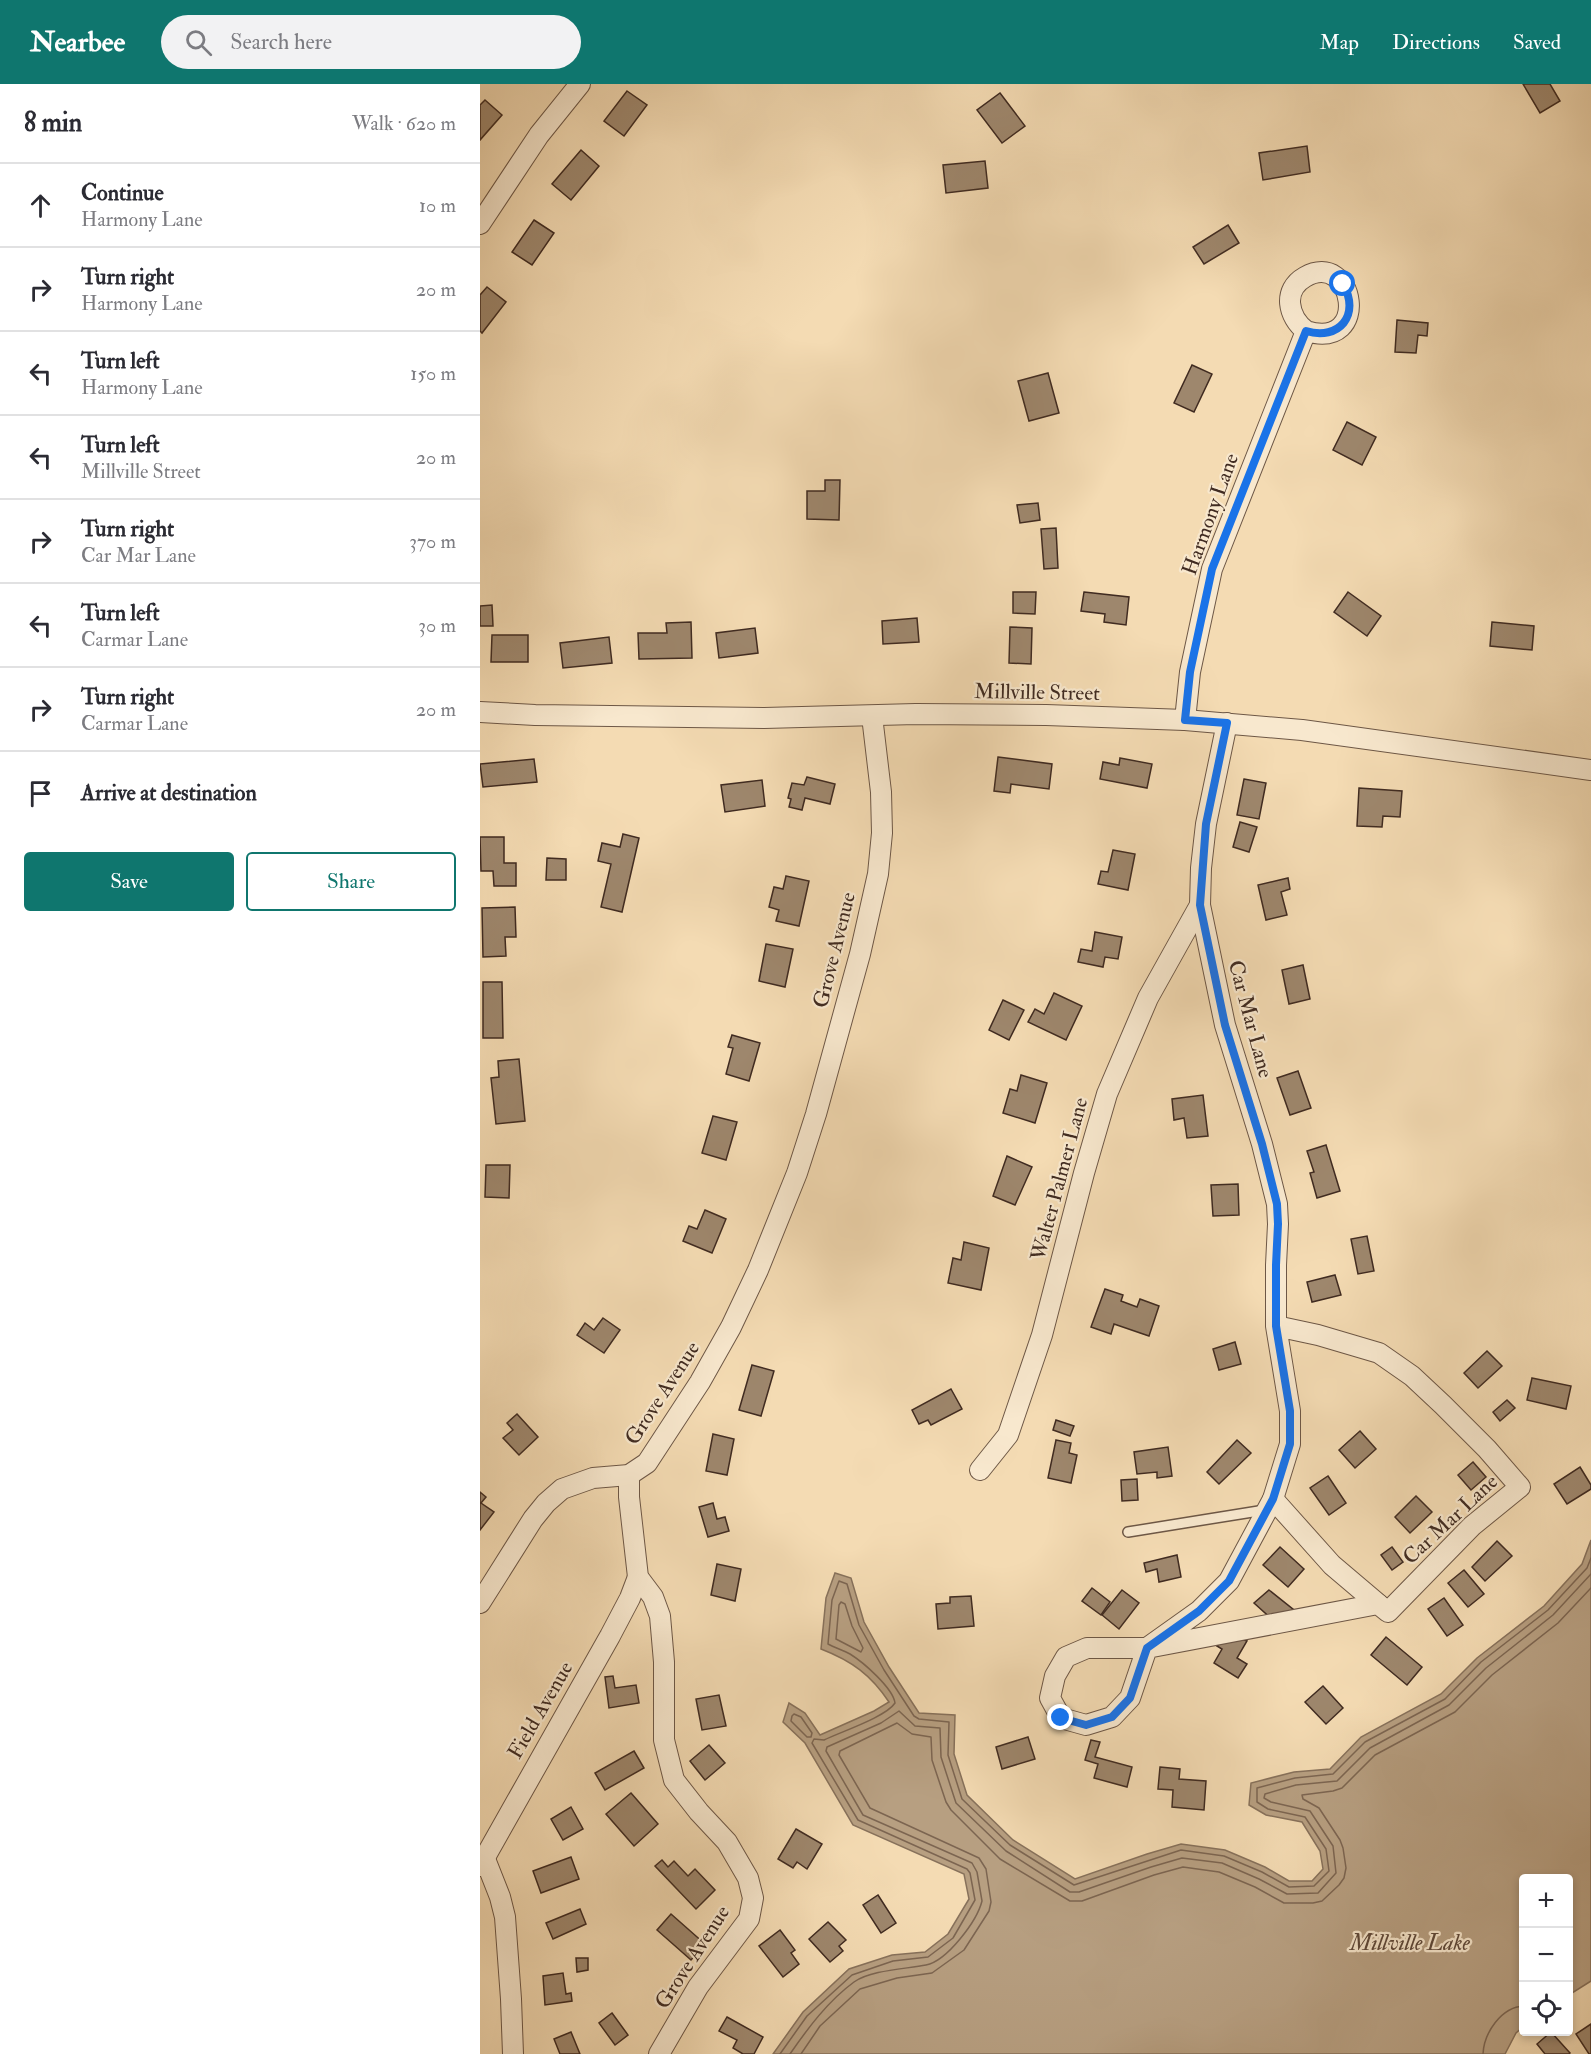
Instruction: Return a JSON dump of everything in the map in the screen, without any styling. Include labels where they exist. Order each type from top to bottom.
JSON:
[{"type":"street","points":[[480,224],[539,135],[580,84]]},
{"type":"street","name":"Harmony Lane","points":[[1185,720],[1190,672],[1212,569],[1306,331]]},
{"type":"street","name":"Millville Street","points":[[480,712],[535,715],[764,718],[916,714],[1034,715],[1185,720],[1302,730],[1591,770]]},
{"type":"street","name":"Grove Avenue","points":[[659,2054],[698,1987],[749,1919],[753,1898],[748,1878],[727,1842],[674,1780],[664,1740],[664,1662],[660,1616],[653,1597],[638,1577],[629,1497],[629,1475],[647,1463],[700,1382],[731,1327],[758,1270],[797,1173],[816,1114],[860,954],[878,874],[882,833],[881,792],[872,716]]},
{"type":"street","name":"Car Mar Lane","points":[[1227,723],[1206,824],[1200,905],[1225,1025],[1262,1144],[1277,1204],[1276,1326],[1290,1411],[1290,1444],[1271,1505],[1229,1581],[1199,1611],[1147,1648],[1130,1698],[1112,1717],[1086,1725],[1061,1718],[1050,1698],[1055,1676],[1066,1657],[1087,1647],[1147,1648],[1378,1604],[1388,1612],[1472,1526],[1520,1486],[1487,1449],[1420,1383],[1379,1353],[1318,1335],[1276,1326]]},
{"type":"street","name":"Walter Palmer Lane","points":[[980,1470],[1008,1435],[1042,1335],[1107,1094],[1148,998],[1200,905]]},
{"type":"street","points":[[480,1603],[533,1519],[562,1489],[593,1478],[629,1475]]},
{"type":"street","points":[[1271,1505],[1332,1565],[1378,1604]]},
{"type":"street","name":"Field Avenue","points":[[482,1863],[610,1636],[638,1577]]},
{"type":"street","points":[[482,1863],[493,1877],[505,1917],[512,1999],[513,2054]]},
{"type":"lane","points":[[1128,1532],[1271,1505]]},
{"type":"water","name":"Millville Lake","points":[[1591,1540],[1591,1981],[1573,1992],[1573,1874],[1519,1874],[1519,2030],[1505,2054],[773,2054],[803,2012],[849,1969],[892,1955],[925,1952],[948,1934],[969,1899],[964,1874],[853,1825],[805,1743],[783,1722],[789,1703],[805,1713],[820,1735],[889,1702],[860,1670],[821,1649],[826,1598],[835,1573],[851,1578],[864,1622],[889,1667],[919,1713],[955,1715],[954,1754],[967,1795],[1013,1840],[1075,1879],[1181,1844],[1225,1850],[1265,1867],[1289,1881],[1312,1881],[1323,1869],[1320,1851],[1302,1822],[1266,1815],[1249,1805],[1251,1783],[1294,1772],[1330,1769],[1361,1737],[1441,1694],[1477,1658],[1544,1606],[1582,1564]]},
{"type":"building","points":[[1523,84],[1550,84],[1560,101],[1540,113]]},
{"type":"building","points":[[627,91],[647,105],[624,136],[604,121]]},
{"type":"building","points":[[1000,93],[1025,126],[1002,143],[977,110]]},
{"type":"building","points":[[485,100],[502,115],[480,140],[480,105]]},
{"type":"building","points":[[1307,146],[1310,172],[1263,180],[1259,153]]},
{"type":"building","points":[[581,150],[599,166],[571,200],[552,184]]},
{"type":"building","points":[[985,161],[988,188],[946,193],[943,165]]},
{"type":"building","points":[[534,220],[554,233],[532,265],[512,252]]},
{"type":"building","points":[[1228,225],[1239,243],[1204,264],[1193,247]]},
{"type":"building","points":[[487,287],[506,302],[482,333],[480,331],[480,295]]},
{"type":"building","points":[[1397,320],[1428,323],[1427,336],[1418,335],[1416,353],[1395,352]]},
{"type":"building","points":[[1192,365],[1212,374],[1194,412],[1174,403]]},
{"type":"building","points":[[1048,373],[1059,413],[1029,421],[1018,381]]},
{"type":"building","points":[[1347,422],[1376,437],[1362,465],[1333,450]]},
{"type":"building","points":[[825,480],[840,480],[839,520],[807,519],[807,491],[825,491]]},
{"type":"building","points":[[1038,503],[1040,520],[1020,523],[1017,505]]},
{"type":"building","points":[[1056,528],[1058,568],[1044,569],[1041,529]]},
{"type":"building","points":[[1013,592],[1036,592],[1035,614],[1013,613]]},
{"type":"building","points":[[1084,592],[1129,597],[1126,625],[1104,622],[1105,614],[1081,611]]},
{"type":"building","points":[[1348,592],[1381,616],[1367,636],[1334,612]]},
{"type":"building","points":[[492,605],[493,626],[480,626],[480,606]]},
{"type":"building","points":[[917,618],[919,642],[883,644],[882,621]]},
{"type":"building","points":[[691,622],[692,658],[639,659],[638,633],[667,633],[666,623]]},
{"type":"building","points":[[1492,622],[1534,626],[1532,650],[1490,646]]},
{"type":"building","points":[[1010,627],[1032,628],[1031,664],[1009,663]]},
{"type":"building","points":[[755,628],[758,653],[719,658],[716,633]]},
{"type":"building","points":[[492,635],[528,635],[528,662],[491,662]]},
{"type":"building","points":[[609,637],[612,663],[563,668],[560,643]]},
{"type":"building","points":[[998,757],[1052,764],[1049,789],[1011,784],[1010,793],[994,791]]},
{"type":"building","points":[[1120,758],[1152,764],[1147,788],[1100,779],[1103,762],[1119,765]]},
{"type":"building","points":[[534,759],[537,782],[483,787],[480,764]]},
{"type":"building","points":[[807,777],[835,784],[830,804],[805,798],[802,810],[789,807],[791,799],[788,798],[792,783],[804,785]]},
{"type":"building","points":[[1244,779],[1266,783],[1259,819],[1237,815]]},
{"type":"building","points":[[762,780],[765,806],[725,812],[721,785]]},
{"type":"building","points":[[1359,788],[1402,791],[1400,817],[1383,816],[1382,827],[1357,826]]},
{"type":"building","points":[[1240,822],[1257,827],[1249,852],[1233,847]]},
{"type":"building","points":[[623,834],[639,838],[622,912],[601,907],[611,864],[598,861],[602,843],[620,847]]},
{"type":"building","points":[[480,837],[504,837],[504,863],[516,863],[516,886],[494,886],[493,871],[481,871]]},
{"type":"building","points":[[1113,850],[1135,854],[1128,890],[1098,884],[1101,871],[1108,872]]},
{"type":"building","points":[[547,858],[566,859],[566,880],[546,880]]},
{"type":"building","points":[[786,876],[809,881],[799,926],[776,921],[779,910],[769,907],[774,887],[783,889]]},
{"type":"building","points":[[1288,878],[1290,889],[1281,892],[1287,915],[1266,920],[1258,885]]},
{"type":"building","points":[[515,907],[516,937],[505,937],[506,956],[483,957],[482,908]]},
{"type":"building","points":[[1095,932],[1122,937],[1118,959],[1105,957],[1103,967],[1078,962],[1081,949],[1092,951]]},
{"type":"building","points":[[766,944],[793,949],[785,987],[759,981]]},
{"type":"building","points":[[1303,965],[1310,999],[1289,1004],[1282,970]]},
{"type":"building","points":[[483,982],[502,982],[503,1038],[483,1038]]},
{"type":"building","points":[[1054,993],[1082,1006],[1066,1040],[1028,1022],[1035,1009],[1044,1014]]},
{"type":"building","points":[[1003,1000],[1024,1010],[1009,1040],[989,1030]]},
{"type":"building","points":[[732,1035],[760,1043],[749,1081],[726,1074],[733,1048],[728,1047]]},
{"type":"building","points":[[519,1059],[525,1121],[496,1124],[491,1078],[499,1077],[498,1061]]},
{"type":"building","points":[[1298,1071],[1311,1108],[1290,1115],[1277,1078]]},
{"type":"building","points":[[1021,1075],[1047,1083],[1035,1123],[1003,1113],[1010,1089],[1017,1091]]},
{"type":"building","points":[[1203,1095],[1208,1136],[1187,1138],[1184,1118],[1174,1120],[1172,1099]]},
{"type":"building","points":[[713,1116],[737,1122],[726,1160],[702,1153]]},
{"type":"building","points":[[1326,1145],[1340,1191],[1317,1198],[1310,1173],[1314,1172],[1307,1151]]},
{"type":"building","points":[[1007,1156],[1032,1167],[1015,1205],[993,1196]]},
{"type":"building","points":[[486,1165],[510,1165],[509,1198],[485,1197]]},
{"type":"building","points":[[1238,1184],[1239,1215],[1213,1216],[1211,1185]]},
{"type":"building","points":[[705,1210],[726,1219],[712,1253],[683,1241],[689,1226],[697,1229]]},
{"type":"building","points":[[1367,1236],[1374,1271],[1358,1274],[1351,1239]]},
{"type":"building","points":[[964,1242],[989,1248],[981,1290],[948,1283],[953,1258],[961,1260]]},
{"type":"building","points":[[1335,1275],[1341,1295],[1312,1302],[1307,1282]]},
{"type":"building","points":[[1105,1289],[1123,1295],[1121,1301],[1137,1307],[1140,1299],[1159,1306],[1149,1336],[1114,1324],[1111,1334],[1091,1327]]},
{"type":"building","points":[[603,1318],[620,1330],[604,1353],[577,1335],[585,1323],[594,1330]]},
{"type":"building","points":[[1235,1342],[1241,1364],[1219,1370],[1213,1349]]},
{"type":"building","points":[[1487,1351],[1502,1366],[1478,1388],[1464,1373]]},
{"type":"building","points":[[752,1365],[774,1371],[761,1416],[739,1410]]},
{"type":"building","points":[[1532,1378],[1571,1386],[1566,1409],[1527,1400]]},
{"type":"building","points":[[951,1389],[962,1409],[931,1425],[928,1420],[919,1424],[912,1410]]},
{"type":"building","points":[[1507,1400],[1515,1408],[1500,1421],[1493,1412]]},
{"type":"building","points":[[517,1414],[538,1437],[519,1455],[503,1438],[513,1430],[507,1423]]},
{"type":"building","points":[[1056,1420],[1074,1426],[1070,1436],[1053,1430]]},
{"type":"building","points":[[1360,1431],[1376,1449],[1355,1468],[1339,1450]]},
{"type":"building","points":[[713,1434],[734,1439],[727,1475],[706,1471]]},
{"type":"building","points":[[1056,1440],[1071,1443],[1069,1453],[1077,1455],[1071,1483],[1048,1478]]},
{"type":"building","points":[[1237,1440],[1251,1453],[1219,1484],[1207,1472]]},
{"type":"building","points":[[1168,1447],[1172,1476],[1157,1478],[1157,1472],[1137,1474],[1134,1452]]},
{"type":"building","points":[[1473,1462],[1486,1477],[1471,1490],[1458,1475]]},
{"type":"building","points":[[1580,1467],[1591,1489],[1567,1504],[1554,1484]]},
{"type":"building","points":[[1328,1476],[1346,1503],[1329,1515],[1310,1488]]},
{"type":"building","points":[[1137,1479],[1138,1500],[1122,1501],[1121,1480]]},
{"type":"building","points":[[480,1492],[486,1497],[481,1503],[494,1512],[480,1530]]},
{"type":"building","points":[[1416,1496],[1432,1512],[1410,1533],[1395,1517]]},
{"type":"building","points":[[713,1503],[717,1519],[725,1517],[729,1531],[708,1537],[699,1507]]},
{"type":"building","points":[[1497,1541],[1512,1556],[1485,1581],[1472,1567]]},
{"type":"building","points":[[1280,1547],[1304,1569],[1288,1587],[1263,1565]]},
{"type":"building","points":[[1392,1547],[1403,1562],[1392,1570],[1381,1555]]},
{"type":"building","points":[[1177,1555],[1181,1577],[1159,1582],[1157,1569],[1146,1572],[1144,1563]]},
{"type":"building","points":[[717,1564],[741,1569],[735,1601],[711,1595]]},
{"type":"building","points":[[1464,1570],[1484,1594],[1468,1607],[1448,1583]]},
{"type":"building","points":[[1092,1588],[1110,1602],[1101,1615],[1082,1601]]},
{"type":"building","points":[[1122,1590],[1139,1603],[1119,1629],[1102,1615]]},
{"type":"building","points":[[1269,1590],[1294,1610],[1274,1621],[1254,1603]]},
{"type":"building","points":[[971,1596],[974,1626],[938,1629],[936,1604],[950,1603],[950,1597]]},
{"type":"building","points":[[1444,1598],[1463,1625],[1447,1636],[1428,1609]]},
{"type":"building","points":[[1229,1634],[1247,1641],[1237,1658],[1247,1664],[1238,1678],[1214,1663],[1222,1649],[1217,1646]]},
{"type":"building","points":[[1386,1637],[1422,1667],[1407,1685],[1371,1655]]},
{"type":"building","points":[[613,1676],[615,1688],[636,1685],[639,1703],[609,1708],[605,1677]]},
{"type":"building","points":[[1323,1686],[1343,1708],[1326,1724],[1305,1702]]},
{"type":"building","points":[[719,1695],[726,1726],[702,1730],[696,1699]]},
{"type":"building","points":[[1028,1737],[1035,1759],[1002,1769],[996,1747]]},
{"type":"building","points":[[1091,1740],[1100,1742],[1095,1757],[1132,1767],[1127,1787],[1094,1778],[1098,1764],[1085,1760]]},
{"type":"building","points":[[709,1745],[725,1763],[705,1780],[690,1761]]},
{"type":"building","points":[[634,1751],[644,1768],[605,1790],[595,1773]]},
{"type":"building","points":[[1160,1767],[1180,1769],[1179,1779],[1206,1781],[1204,1810],[1172,1807],[1173,1790],[1158,1789]]},
{"type":"building","points":[[631,1793],[658,1824],[634,1846],[606,1814]]},
{"type":"building","points":[[571,1807],[583,1829],[563,1840],[551,1819]]},
{"type":"building","points":[[796,1829],[822,1844],[807,1869],[797,1862],[793,1868],[778,1859]]},
{"type":"building","points":[[571,1857],[579,1879],[541,1893],[533,1871]]},
{"type":"building","points":[[662,1860],[668,1867],[674,1861],[688,1876],[695,1869],[715,1890],[696,1909],[655,1866]]},
{"type":"building","points":[[878,1895],[896,1923],[881,1933],[863,1905]]},
{"type":"building","points":[[580,1909],[586,1924],[553,1939],[546,1923]]},
{"type":"building","points":[[671,1914],[705,1944],[691,1960],[657,1930]]},
{"type":"building","points":[[828,1922],[846,1940],[839,1946],[843,1951],[830,1962],[809,1939]]},
{"type":"building","points":[[780,1930],[795,1950],[791,1953],[799,1964],[783,1977],[759,1946]]},
{"type":"building","points":[[576,1958],[588,1958],[588,1970],[577,1972]]},
{"type":"building","points":[[563,1973],[566,1994],[571,1993],[572,2001],[545,2005],[543,1976]]},
{"type":"building","points":[[612,2013],[628,2035],[615,2045],[599,2023]]},
{"type":"building","points":[[727,2017],[763,2037],[754,2054],[743,2054],[733,2048],[737,2040],[719,2031]]},
{"type":"building","points":[[1591,2024],[1591,2054],[1589,2054],[1576,2034]]},
{"type":"building","points":[[571,2032],[580,2054],[560,2054],[554,2039]]},
{"type":"building","points":[[1546,2036],[1555,2036],[1570,2053],[1545,2054],[1537,2044]]},
{"type":"route","points":[[1061,1718],[1086,1725],[1112,1717],[1130,1698],[1147,1648],[1199,1611],[1229,1581],[1273,1499],[1281,1480],[1290,1444],[1290,1411],[1281,1369],[1276,1326],[1277,1204],[1262,1144],[1225,1025],[1200,905],[1206,824],[1227,723],[1185,720],[1190,672],[1212,569],[1306,331],[1316,334],[1336,330],[1349,314],[1348,293],[1343,284]]}]
